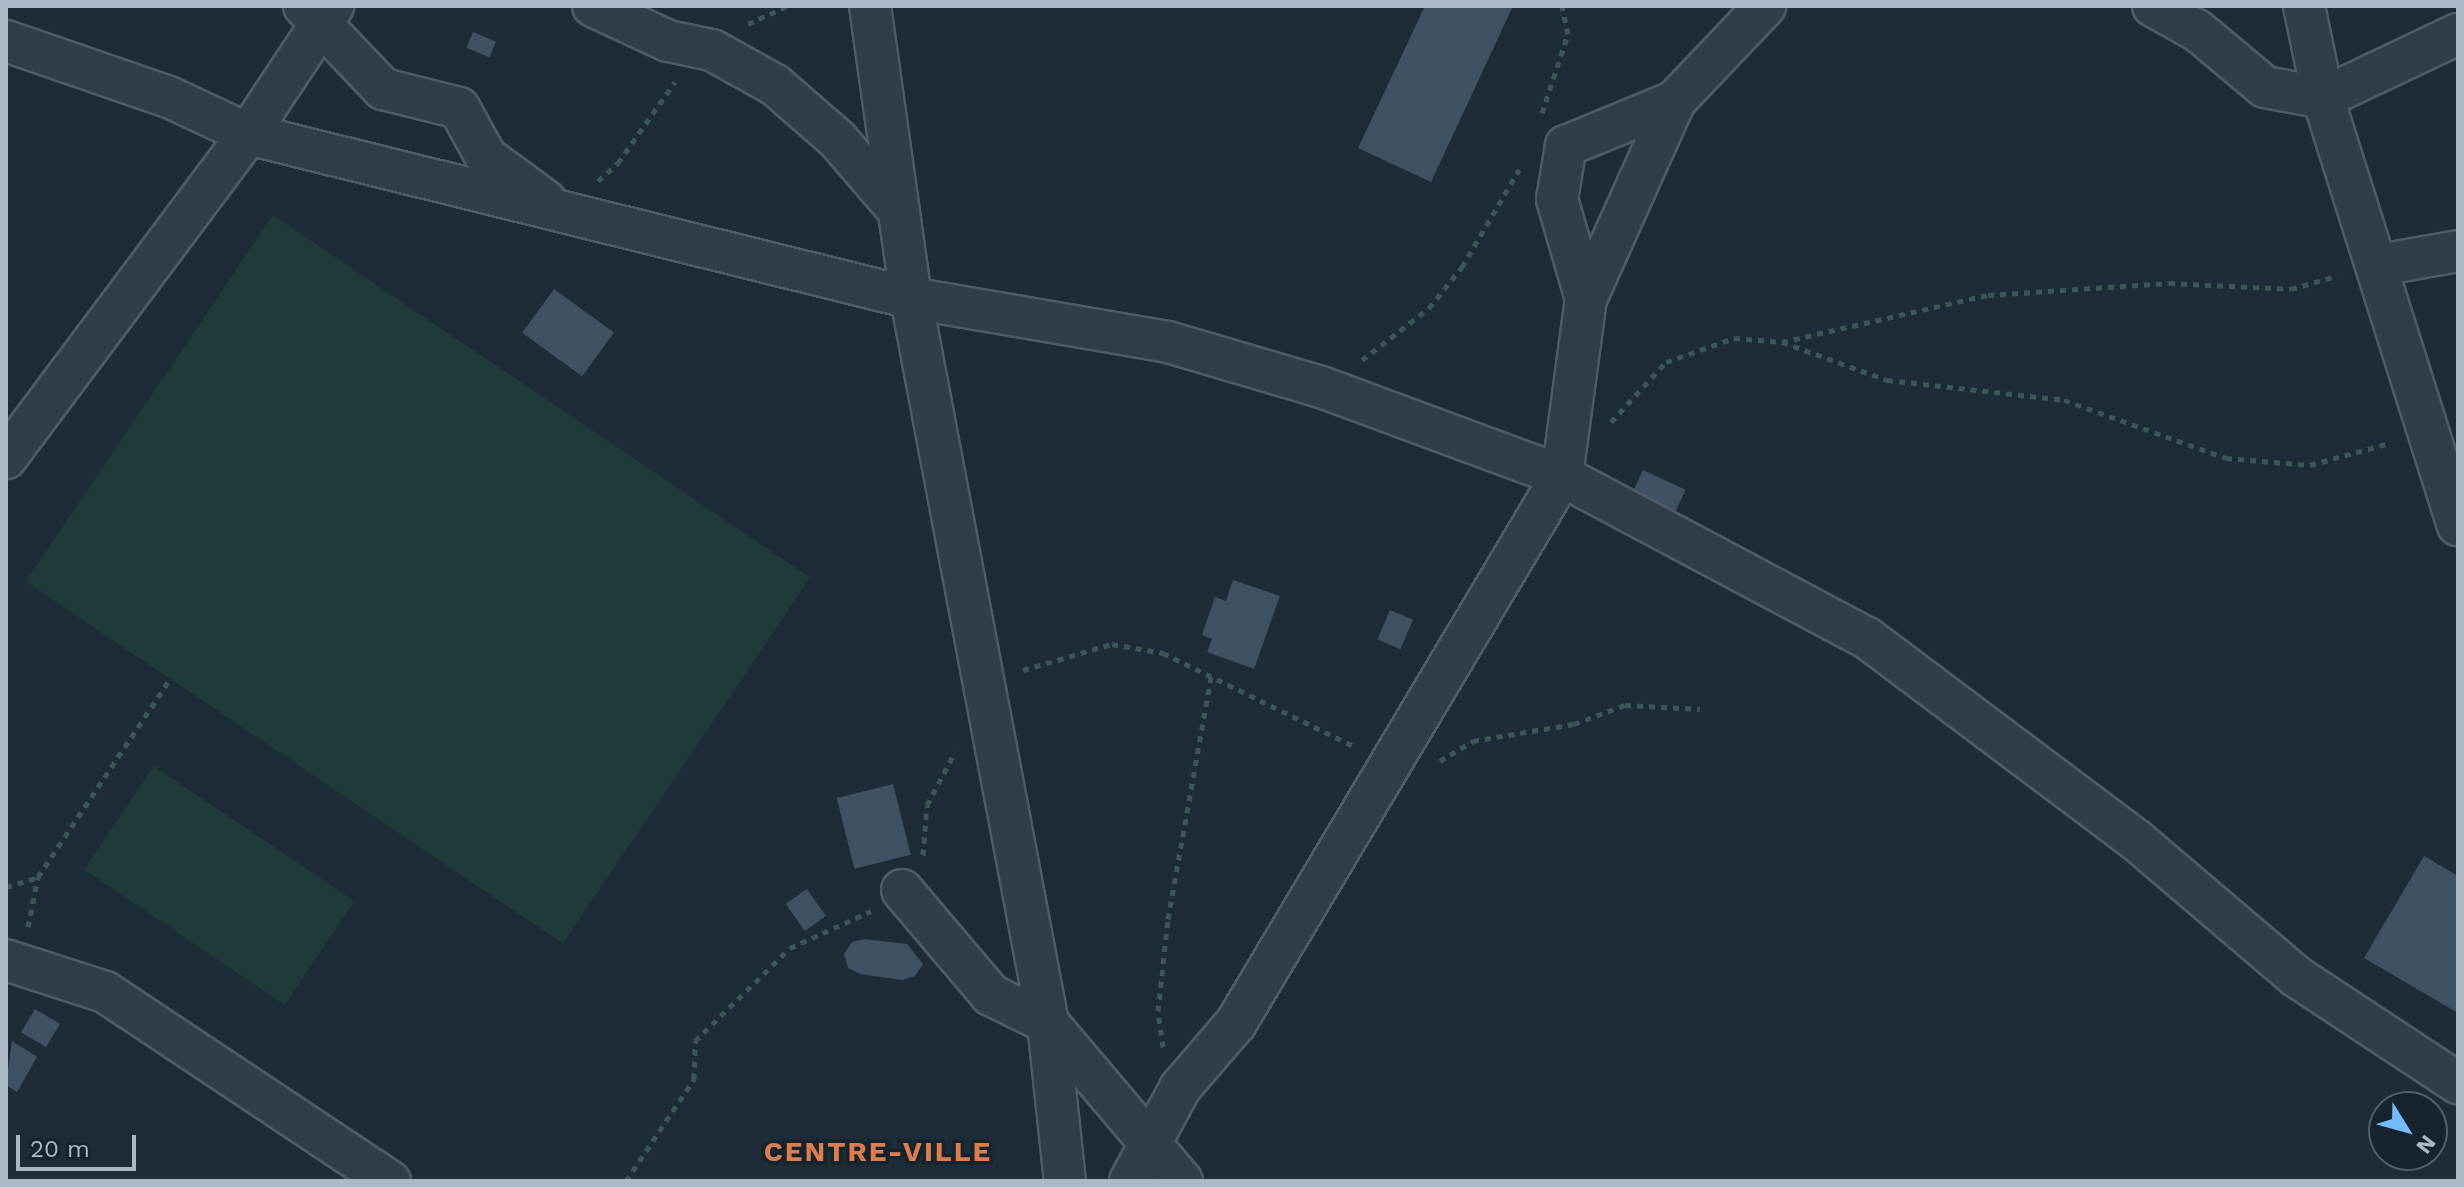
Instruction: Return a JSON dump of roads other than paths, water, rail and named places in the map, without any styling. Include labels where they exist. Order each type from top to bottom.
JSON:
[{"type":"street","points":[[593,6],[668,41],[712,50],[775,85],[837,139],[899,211]]},
{"type":"street","points":[[870,6],[911,298],[1048,1023],[1065,1181]]},
{"type":"street","points":[[1130,1181],[1170,1107],[1236,1023],[1562,476],[1586,299],[1675,101],[1765,6]]},
{"type":"street","points":[[2153,6],[2198,31],[2265,87],[2323,98],[2458,34]]},
{"type":"street","points":[[2304,6],[2323,98],[2379,265],[2427,433],[2458,525]]},
{"type":"street","points":[[6,458],[248,134],[319,12],[383,89],[459,108],[486,157],[561,212]]},
{"type":"street","points":[[6,41],[169,97],[248,134],[911,298],[1168,342],[1321,387],[1562,476],[1867,638],[2136,840],[2297,977],[2458,1083]]},
{"type":"street","points":[[1586,299],[1557,199],[1566,146],[1675,101]]},
{"type":"street","points":[[2379,265],[2458,251]]},
{"type":"street","points":[[902,890],[991,995],[1048,1023],[1182,1181]]},
{"type":"street","points":[[6,960],[105,992],[390,1181]]},
{"type":"district","name":"CENTRE-VILLE","points":[[878,1152]]}]
